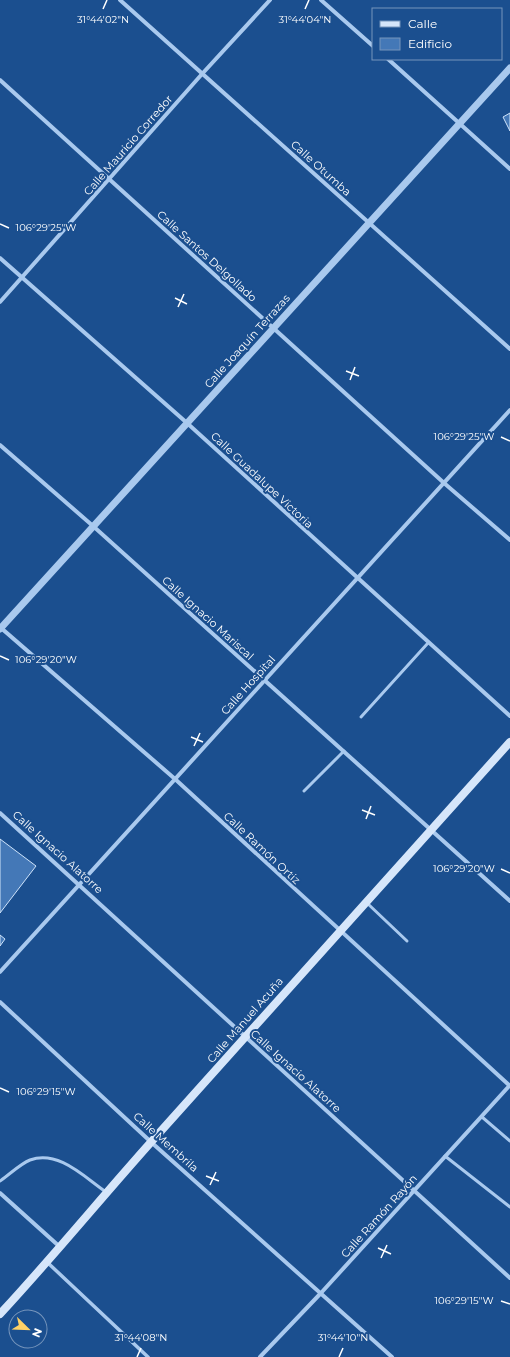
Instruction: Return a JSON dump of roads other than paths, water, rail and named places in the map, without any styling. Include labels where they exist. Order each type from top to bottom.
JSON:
[{"type":"main road","name":"Calle Manuel Acuña","points":[[0,1314],[48,1263],[107,1193],[338,930],[510,742]]},
{"type":"street","name":"Calle Otumba","points":[[120,0],[510,349]]},
{"type":"street","name":"Calle Mauricio Corredor","points":[[0,302],[110,180],[202,74],[270,0]]},
{"type":"street","points":[[321,0],[372,45]]},
{"type":"street","points":[[389,60],[510,168]]},
{"type":"street","name":"Calle Joaquín Terrazas","points":[[0,628],[510,68]]},
{"type":"street","name":"Calle Santos Delgollado","points":[[0,80],[444,483],[510,540]]},
{"type":"street","name":"Calle Guadalupe Victoria","points":[[0,258],[187,423],[510,716]]},
{"type":"street","name":"Calle Hospital","points":[[0,972],[510,410]]},
{"type":"street","name":"Calle Ignacio Mariscal","points":[[0,445],[93,526],[510,901]]},
{"type":"street","name":"Calle Ramón Ortiz","points":[[0,628],[175,779],[338,930],[510,1085]]},
{"type":"street","name":"Calle Ignacio Alatorre","points":[[0,813],[80,884],[245,1037],[510,1278]]},
{"type":"street","name":"Calle Membrila","points":[[0,1002],[152,1142],[392,1357]]},
{"type":"street","name":"Calle Ramón Rayón","points":[[260,1357],[415,1191],[510,1085]]},
{"type":"street","points":[[0,1193],[60,1247]]},
{"type":"street","points":[[48,1263],[148,1357]]},
{"type":"lane","points":[[361,718],[428,643]]},
{"type":"lane","points":[[304,791],[344,751]]},
{"type":"lane","points":[[365,902],[407,941]]},
{"type":"lane","points":[[482,1117],[510,1142]]},
{"type":"lane","points":[[446,1156],[510,1208]]},
{"type":"lane","points":[[0,1181],[29,1160],[45,1157],[60,1160],[107,1193]]}]
